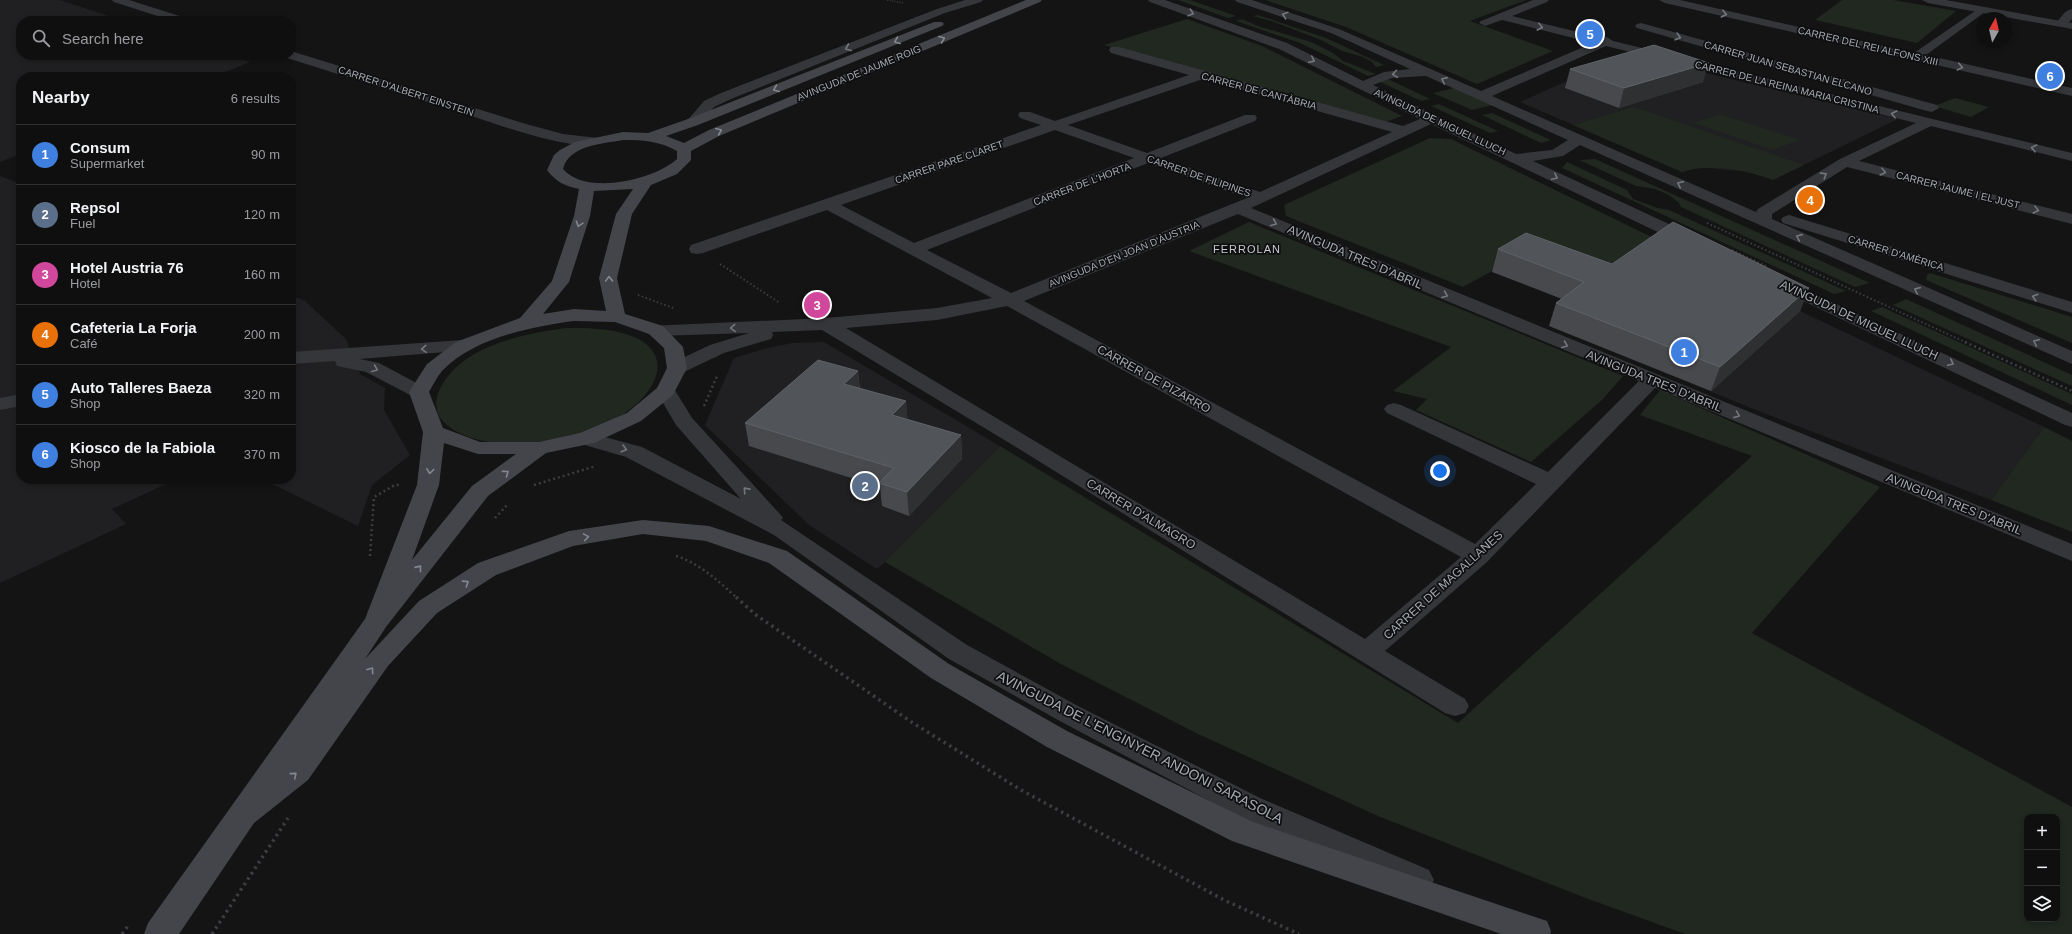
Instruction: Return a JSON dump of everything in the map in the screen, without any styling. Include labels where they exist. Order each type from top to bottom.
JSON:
[{"type":"main road","name":"AVINGUDA DE JAUME ROIG","points":[[684,149],[714,133],[1036,0]]},
{"type":"main road","name":"AVINGUDA DE JAUME ROIG","points":[[652,136],[693,122],[991,3]]},
{"type":"main road","points":[[623,136],[652,136],[673,141],[684,149],[684,160],[671,172],[646,181],[616,186],[587,186],[565,180],[555,170],[558,159],[572,149],[594,141],[623,136]]},
{"type":"main road","points":[[617,317],[608,278],[624,214],[646,181]]},
{"type":"main road","points":[[527,322],[560,282],[582,216],[587,186]]},
{"type":"main road","points":[[377,621],[428,485],[434,432],[419,392],[434,368],[463,346],[527,322],[574,315],[617,317],[656,330],[673,347],[677,368],[666,390],[634,417],[586,438],[540,448],[478,448],[434,432]]},
{"type":"main road","points":[[160,934],[377,621],[480,491],[540,448]]},
{"type":"main road","points":[[241,816],[298,772],[379,659],[428,607],[487,568],[569,539],[643,527],[709,534],[778,557],[940,671],[1057,739],[1243,832],[1539,932]]},
{"type":"street","points":[[118,0],[168,16]]},
{"type":"street","name":"AVINGUDA DE JAUME ROIG","points":[[693,122],[709,104],[726,96],[941,11],[976,0]]},
{"type":"street","name":"AVINGUDA DE MIGUEL LLUCH","points":[[1154,0],[1283,46],[1431,119],[1702,246]]},
{"type":"street","name":"AVINGUDA DE MIGUEL LLUCH","points":[[1241,0],[1335,31],[1577,139],[1719,200]]},
{"type":"street","points":[[1485,23],[1543,0]]},
{"type":"street","name":"CARRER DEL REI ALFONS XIII","points":[[1665,0],[1691,2],[1916,57],[2072,92]]},
{"type":"street","points":[[1928,0],[2067,25],[2072,12]]},
{"type":"street","points":[[1668,13],[1691,2]]},
{"type":"street","points":[[1916,57],[1981,10]]},
{"type":"street","name":"CARRER DE LA REINA MARIA CRISTINA","points":[[1502,17],[1913,118],[1932,116]]},
{"type":"street","points":[[1480,96],[1604,43],[1654,19]]},
{"type":"street","name":"CARRER JUAN SEBASTIAN ELCANO","points":[[1633,29],[1932,116],[1968,119],[1952,128]]},
{"type":"street","name":"CARRER DE CANTÀBRIA","points":[[1115,50],[1404,131]]},
{"type":"street","name":"CARRER D'ALBERT EINSTEIN","points":[[296,57],[521,127],[562,138],[594,141]]},
{"type":"street","name":"AVINGUDA DE MIGUEL LLUCH","points":[[1364,86],[1369,82],[1389,75],[1410,72],[1428,73]]},
{"type":"street","name":"CARRER PARE CLARET","points":[[697,249],[1201,75]]},
{"type":"street","points":[[2057,89],[2067,79]]},
{"type":"street","name":"CARRER DE FILIPINES","points":[[1025,115],[1261,198]]},
{"type":"street","points":[[1764,217],[1845,162],[1932,116],[1952,128],[2072,157]]},
{"type":"street","name":"CARRER DE L'HORTA","points":[[914,249],[1250,118]]},
{"type":"street","name":"AVINGUDA D'EN JOAN D'ÀUSTRIA","points":[[656,330],[706,330],[800,324],[826,324],[937,314],[1010,300],[1238,208],[1431,119]]},
{"type":"street","name":"CARRER D'ALBERT EINSTEIN","points":[[521,127],[548,145],[558,159]]},
{"type":"street","name":"AVINGUDA DE MIGUEL LLUCH","points":[[1516,158],[1556,154],[1569,149],[1577,139]]},
{"type":"street","name":"CARRER JAUME I EL JUST","points":[[1845,162],[2072,218]]},
{"type":"street","name":"CARRER D'AMÈRICA","points":[[1719,200],[1764,217],[2072,308]]},
{"type":"street","name":"CARRER DE PIZARRO","points":[[828,204],[1010,300],[1478,556]]},
{"type":"street","name":"AVINGUDA TRES D'ABRIL","points":[[1238,208],[2072,553]]},
{"type":"street","points":[[1764,217],[2072,358]]},
{"type":"street","name":"AVINGUDA DE MIGUEL LLUCH","points":[[1767,277],[2072,421]]},
{"type":"street","name":"AVINGUDA D'EN JOAN D'ÀUSTRIA","points":[[677,368],[717,349],[800,324]]},
{"type":"street","name":"CARRER D'ALMAGRO","points":[[826,324],[1455,706]]},
{"type":"street","points":[[300,357],[463,346]]},
{"type":"street","points":[[300,357],[372,367],[419,392]]},
{"type":"street","name":"CARRER DE MAGALLANES","points":[[1367,652],[1478,556],[1652,380]]},
{"type":"street","name":"AVINGUDA DE L'ENGINYER ANDONI SARASOLA","points":[[666,390],[683,421],[782,530]]},
{"type":"street","points":[[0,404],[16,401]]},
{"type":"street","points":[[1394,409],[1552,482]]},
{"type":"street","name":"AVINGUDA DE L'ENGINYER ANDONI SARASOLA","points":[[586,438],[634,452],[782,530],[958,652],[1068,713],[1249,807],[1539,932]]},
{"type":"path","points":[[697,249],[782,304]]},
{"type":"path","points":[[1867,302],[1882,297]]},
{"type":"path","points":[[1874,300],[2072,391]]},
{"type":"path","points":[[668,554],[689,560],[708,573],[756,615],[913,723],[1021,790],[1224,900],[1299,934]]},
{"type":"shaded area","points":[[0,0],[60,0],[109,16],[16,16],[16,60],[244,60],[250,62],[225,72],[16,72],[16,156],[0,162]]},
{"type":"shaded area","points":[[1178,0],[1190,0],[1236,16],[1228,18]]},
{"type":"shaded area","points":[[1265,0],[1526,0],[1470,21],[1553,51],[1477,84],[1346,27]]},
{"type":"shaded area","points":[[1842,0],[1893,0],[1956,11],[1917,43],[1815,20]]},
{"type":"shaded area","points":[[1258,15],[1326,38],[1384,65],[1376,67],[1371,61],[1360,56],[1342,51],[1321,40],[1274,22],[1253,16]]},
{"type":"shaded area","points":[[1187,19],[1262,46],[1402,116],[1385,122],[1104,45]]},
{"type":"shaded area","points":[[1242,19],[1258,26],[1311,42],[1333,53],[1343,61],[1376,74],[1368,76],[1300,43],[1236,21]]},
{"type":"shaded area","points":[[1627,54],[1898,119],[1773,180],[1751,172],[1698,167],[1682,172],[1520,102]]},
{"type":"shaded area","points":[[1388,79],[1430,99],[1421,101],[1380,82]]},
{"type":"shaded area","points":[[1454,88],[1493,105],[1472,110],[1433,93]]},
{"type":"shaded area","points":[[1955,98],[1989,107],[1971,117],[1934,106]]},
{"type":"shaded area","points":[[1439,104],[1498,131],[1490,133],[1431,106]]},
{"type":"shaded area","points":[[1634,107],[1804,165],[1773,180],[1751,173],[1728,169],[1705,168],[1682,172],[1573,125]]},
{"type":"shaded area","points":[[1492,113],[1551,140],[1541,143],[1482,115]]},
{"type":"shaded area","points":[[1720,114],[1799,140],[1773,150],[1694,123]]},
{"type":"shaded area","points":[[1430,138],[1451,139],[1666,244],[1605,286],[1521,255],[1463,287],[1286,216],[1284,205]]},
{"type":"shaded area","points":[[1595,159],[1870,283],[1855,287],[1681,207],[1679,203],[1669,195],[1655,189],[1636,186],[1579,160]]},
{"type":"shaded area","points":[[1567,162],[1627,190],[1633,199],[1658,208],[1669,210],[1846,291],[1834,294],[1562,168]]},
{"type":"shaded area","points":[[0,176],[16,182],[16,484],[166,484],[112,509],[126,524],[0,583]]},
{"type":"shaded area","points":[[1249,222],[1623,376],[1603,399],[1531,462],[1416,410],[1427,399],[1393,391],[1451,347],[1189,251]]},
{"type":"shaded area","points":[[1930,273],[2072,317],[2072,343],[1926,280],[1927,275]]},
{"type":"shaded area","points":[[296,297],[305,301],[346,339],[360,374],[385,388],[384,410],[410,455],[372,485],[358,526],[272,484],[296,484]]},
{"type":"shaded area","points":[[1906,299],[2072,375],[2072,386],[1893,305]]},
{"type":"shaded area","points":[[1578,305],[1800,311],[2044,427],[1991,500],[1761,412],[1549,326]]},
{"type":"shaded area","points":[[1882,307],[2072,394],[2072,405],[1871,311]]},
{"type":"shaded area","points":[[566,328],[596,329],[618,332],[641,341],[651,349],[657,359],[657,370],[654,380],[648,391],[628,411],[610,422],[587,431],[533,443],[506,444],[480,440],[458,432],[441,419],[436,402],[439,391],[448,376],[461,363],[476,353],[512,339],[530,334]]},
{"type":"shaded area","points":[[824,342],[1000,446],[906,544],[877,569],[809,525],[705,425],[734,358],[764,349],[792,343]]},
{"type":"shaded area","points":[[1660,390],[1880,487],[1752,633],[2072,807],[2072,934],[1685,934],[1583,897],[1378,816],[1198,734],[1061,664],[885,562],[1000,446],[1458,723],[1752,456],[1640,415]]},
{"type":"shaded area","points":[[2044,427],[2072,441],[2072,532],[1991,500]]},
{"type":"building","points":[[1654,45],[1709,63],[1624,88],[1570,69]]},
{"type":"building","points":[[1673,222],[1809,288],[1720,367],[1556,303],[1584,282],[1498,249],[1526,233],[1612,264]]},
{"type":"building","points":[[818,360],[858,371],[844,384],[906,401],[892,415],[961,435],[907,492],[879,483],[894,468],[745,423]]},
{"type":"place","name":"Auto Talleres Baeza","points":[[1590,34]]},
{"type":"place","name":"Kiosco de la Fabiola","points":[[2050,76]]},
{"type":"place","name":"Cafeteria La Forja","points":[[1810,200]]},
{"type":"place","name":"Hotel Austria 76","points":[[817,305]]},
{"type":"place","name":"Consum","points":[[1684,352]]},
{"type":"place","name":"Repsol","points":[[865,486]]},
{"type":"district","name":"FERROLAN","points":[[1247,249]]}]
